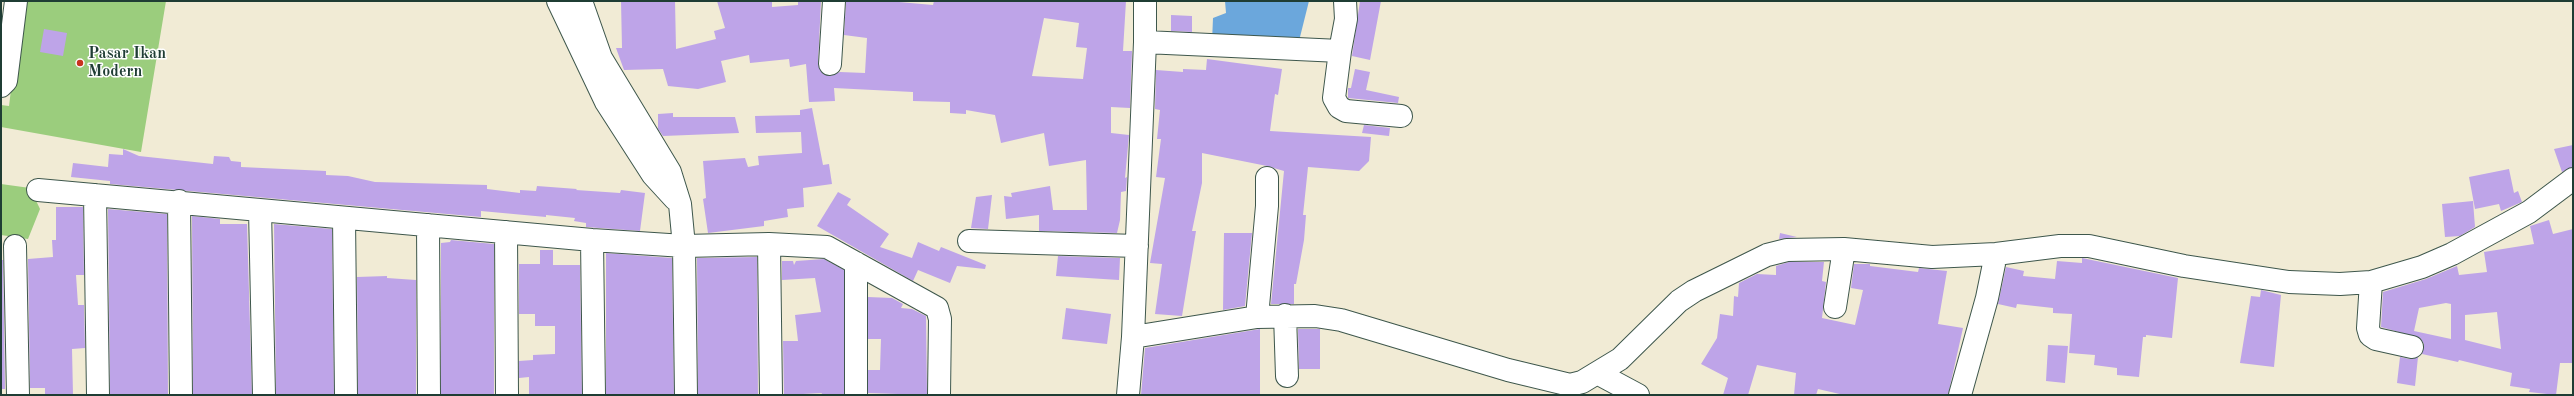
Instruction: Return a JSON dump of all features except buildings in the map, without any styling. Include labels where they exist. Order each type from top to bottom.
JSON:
[{"type":"street","points":[[1,86],[6,81],[16,1]]},
{"type":"street","points":[[558,1],[606,102],[653,175],[680,204]]},
{"type":"street","points":[[581,1],[601,58],[670,172],[680,204],[684,246],[686,395]]},
{"type":"street","points":[[830,64],[834,1]]},
{"type":"street","points":[[1128,395],[1133,337],[1137,246],[1145,42],[1144,1]]},
{"type":"street","points":[[1345,1],[1346,19],[1334,98],[1339,107],[1346,111],[1401,116]]},
{"type":"street","points":[[1145,42],[1340,51]]},
{"type":"street","points":[[1257,317],[1267,206],[1267,178]]},
{"type":"street","points":[[1133,337],[1257,317],[1285,315],[1341,320],[1561,384],[1576,384],[1597,373],[1620,358],[1679,302],[1694,291],[1767,255],[1787,250],[1844,249],[1932,257],[1996,254],[2060,246],[2089,246],[2184,266],[2289,282],[2340,284],[2370,282],[2422,267],[2469,246],[2529,212],[2573,179]]},
{"type":"street","points":[[38,190],[179,201],[344,218],[592,240],[684,246],[769,244],[827,247],[937,308],[940,319],[939,395]]},
{"type":"street","points":[[95,195],[98,395]]},
{"type":"street","points":[[179,201],[181,395]]},
{"type":"street","points":[[260,210],[264,395]]},
{"type":"street","points":[[344,218],[346,395]]},
{"type":"street","points":[[428,225],[429,395]]},
{"type":"street","points":[[506,232],[507,395]]},
{"type":"street","points":[[592,240],[594,395]]},
{"type":"street","points":[[969,241],[1137,246]]},
{"type":"street","points":[[769,244],[772,395]]},
{"type":"street","points":[[15,246],[18,395]]},
{"type":"street","points":[[1835,307],[1844,249]]},
{"type":"street","points":[[1960,395],[1987,298],[1996,254]]},
{"type":"street","points":[[856,263],[856,395]]},
{"type":"street","points":[[2370,282],[2368,328],[2370,335],[2376,338],[2412,346]]},
{"type":"street","points":[[1285,315],[1287,376]]},
{"type":"street","points":[[1597,373],[1638,395]]},
{"type":"green space","name":"Pasar Ikan Modern","points":[[22,1],[166,1],[141,152],[1,127],[1,105],[9,106]]},
{"type":"green space","points":[[1,184],[30,188],[40,209],[28,239],[1,235]]},
{"type":"water","points":[[1225,1],[1309,1],[1298,45],[1212,42],[1213,18],[1226,13]]},
{"type":"place","name":"Pasar Ikan Modern","points":[[80,63]]}]
